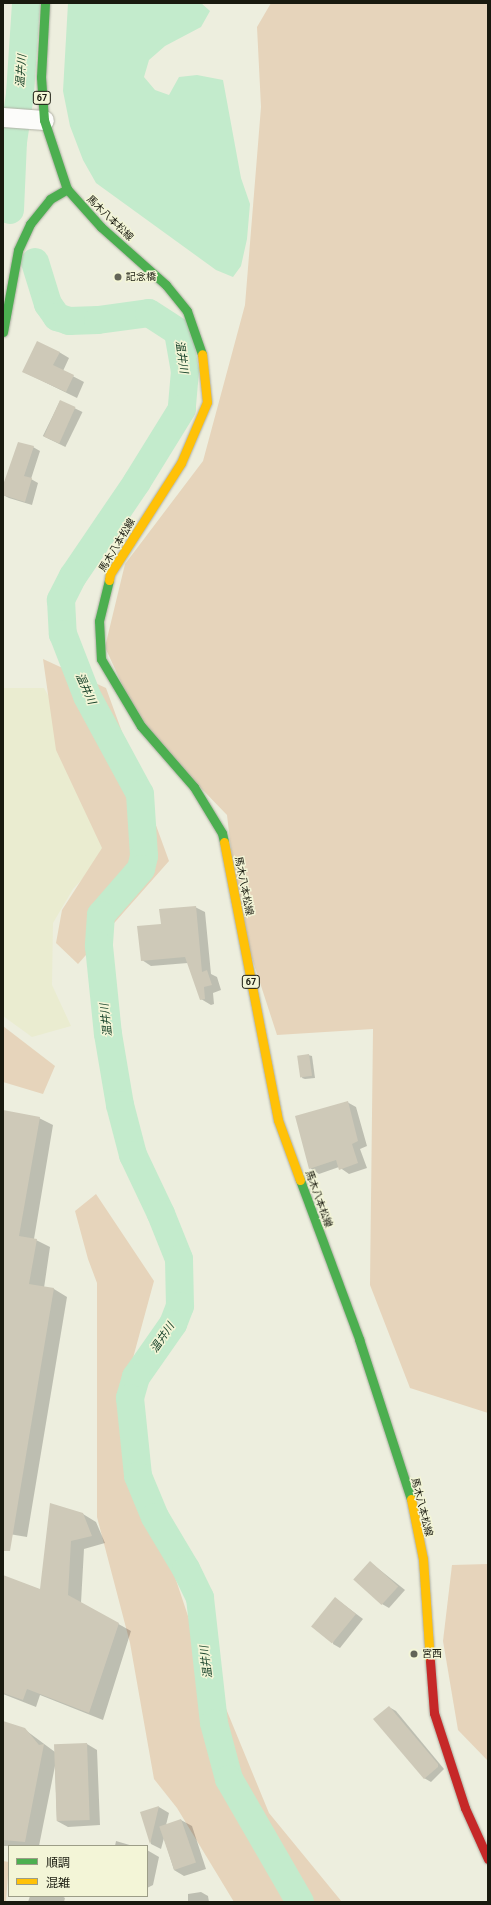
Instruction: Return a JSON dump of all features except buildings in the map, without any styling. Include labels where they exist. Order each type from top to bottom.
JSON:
[{"type":"main road","name":"馬木八本松線","points":[[45,3],[41,77],[44,120],[67,189],[100,227],[166,285],[187,311],[204,356],[207,402],[181,464],[110,574],[99,621],[101,659],[141,726],[194,787],[222,833],[278,1120],[359,1339],[412,1502],[423,1559],[434,1713],[465,1808],[488,1859]]},
{"type":"main road","points":[[3,332],[18,250],[30,224],[50,199],[67,189]]},
{"type":"street","points":[[3,117],[44,120]]},
{"type":"shaded area","points":[[68,3],[201,3],[210,11],[201,27],[165,46],[149,60],[144,77],[155,90],[169,95],[179,77],[197,75],[223,80],[241,178],[250,204],[247,239],[241,266],[233,277],[216,270],[96,183],[83,160],[70,126],[63,91]]},
{"type":"shaded area","points":[[271,3],[488,3],[488,1413],[410,1388],[370,1285],[373,1029],[277,1035],[239,918],[227,815],[141,726],[105,647],[125,564],[203,461],[245,305],[261,107],[257,27]]},
{"type":"shaded area","points":[[43,659],[106,688],[169,861],[78,964],[56,943],[62,910],[102,848],[56,750]]},
{"type":"shaded area","points":[[3,688],[44,688],[78,749],[115,845],[73,889],[53,923],[52,985],[71,1026],[32,1037],[3,1016]]},
{"type":"shaded area","points":[[3,1026],[55,1066],[43,1094],[3,1082]]},
{"type":"shaded area","points":[[96,1194],[154,1281],[130,1369],[149,1499],[189,1619],[269,1813],[342,1902],[234,1902],[177,1808],[154,1779],[130,1643],[97,1517],[97,1283],[88,1259],[75,1211]]},
{"type":"shaded area","points":[[488,1564],[488,1761],[458,1730],[443,1641],[452,1565]]},
{"type":"shaded area","points":[[3,1861],[8,1862],[8,1875],[6,1902],[3,1902]]},
{"type":"waterway","name":"温井川","points":[[10,210],[13,142],[20,94],[26,3]]},
{"type":"waterway","name":"温井川","points":[[35,262],[48,304],[57,317],[69,321],[98,320],[149,313],[178,332],[185,371],[182,409],[137,482],[73,576],[61,600],[63,634],[87,696],[140,794],[144,856],[141,869],[101,915],[99,946],[108,1034],[120,1105],[133,1155],[161,1214],[179,1259],[180,1306],[173,1324],[136,1377],[130,1398],[138,1476],[155,1517],[186,1569],[200,1598],[214,1723],[229,1779],[300,1902]]},
{"type":"traffic: fast","points":[[45,3],[41,77],[44,120],[67,189],[101,227],[166,285],[187,311],[202,354]]},
{"type":"traffic: fast","points":[[3,332],[18,250],[30,224],[50,199],[67,189]]},
{"type":"traffic: fast","points":[[109,580],[99,621],[101,659],[141,726],[194,787],[222,833],[224,842]]},
{"type":"traffic: fast","points":[[300,1180],[359,1339],[411,1499]]},
{"type":"traffic: slow","points":[[109,580],[110,574],[181,463],[207,402],[202,354]]},
{"type":"traffic: slow","points":[[224,842],[278,1120],[300,1180]]},
{"type":"traffic: slow","points":[[411,1499],[423,1559],[430,1661]]},
{"type":"traffic: jam","points":[[430,1661],[434,1713],[465,1808],[488,1859]]},
{"type":"place","name":"記念橋","points":[[118,277]]},
{"type":"place","name":"宮西","points":[[414,1654]]}]
